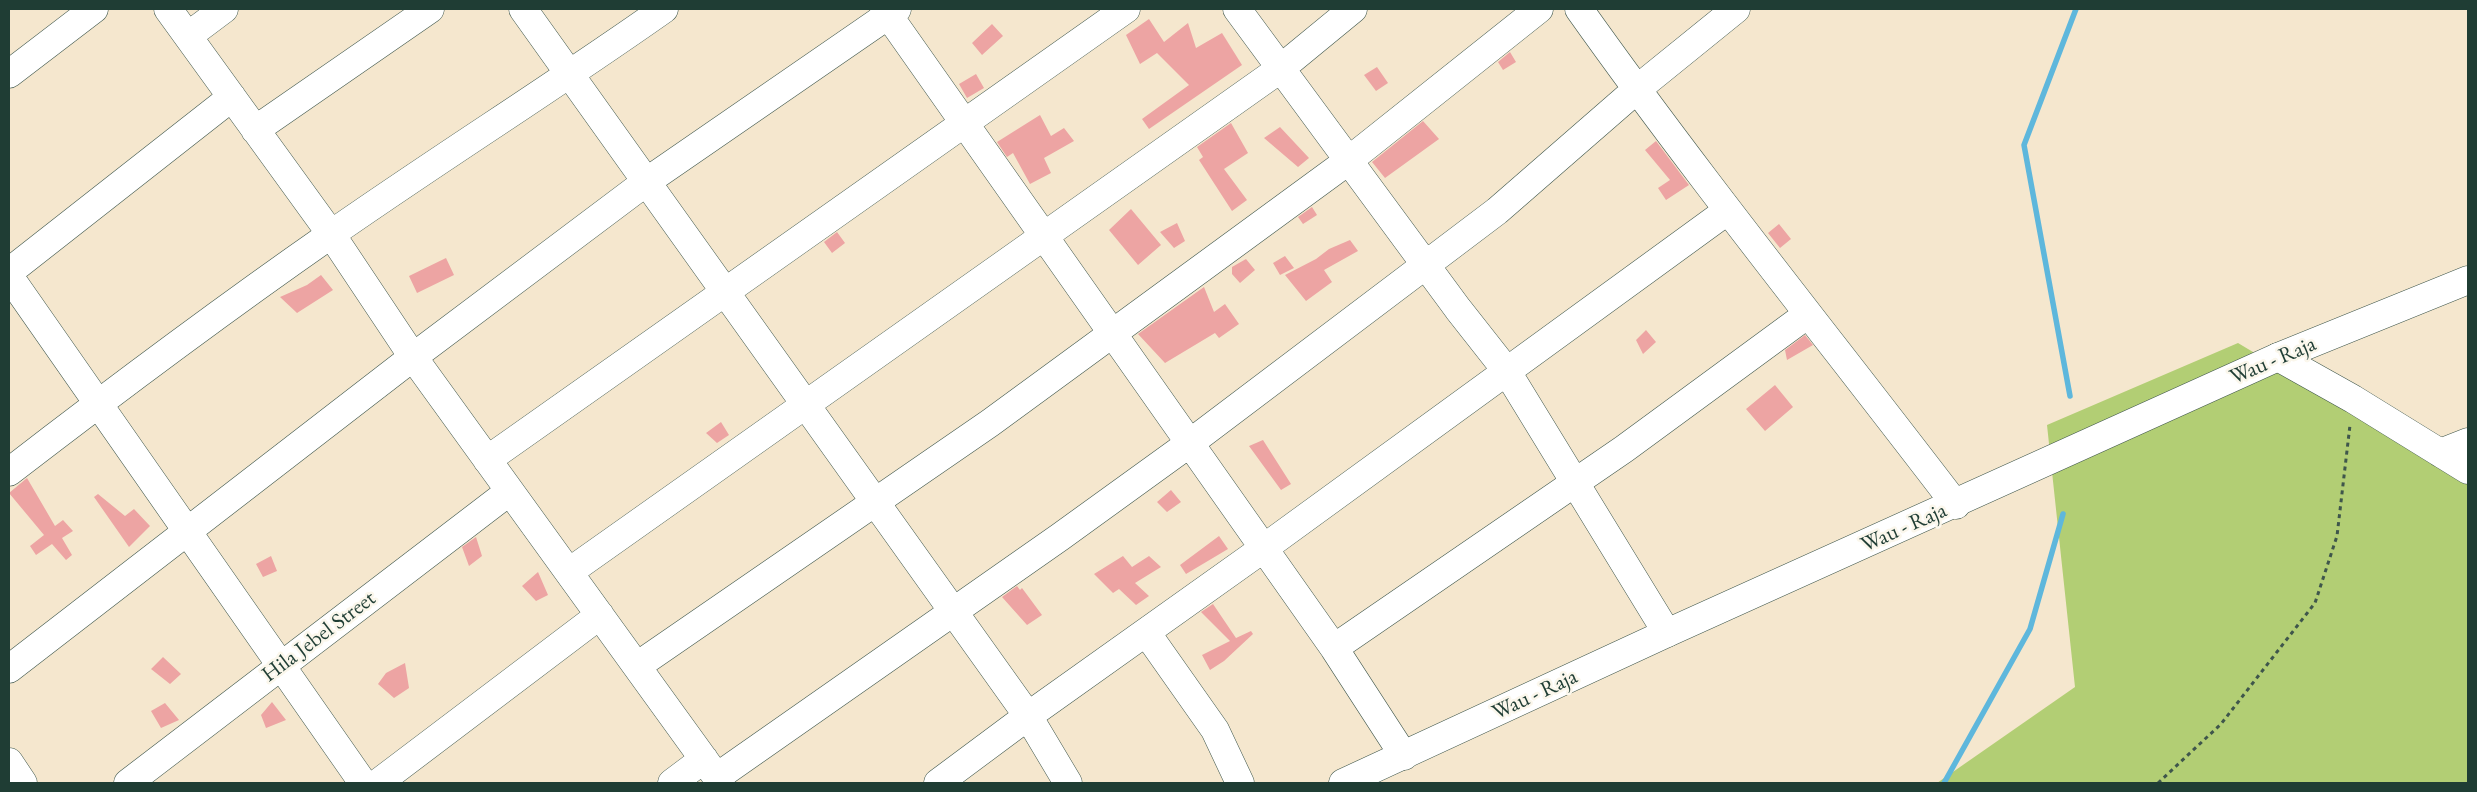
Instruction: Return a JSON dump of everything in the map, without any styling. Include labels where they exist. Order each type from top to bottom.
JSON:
[{"type":"street","points":[[9,74],[94,9]]},
{"type":"street","points":[[168,9],[331,234],[413,357],[714,773]]},
{"type":"street","points":[[188,36],[224,9]]},
{"type":"street","points":[[255,130],[430,9]]},
{"type":"street","points":[[523,9],[1028,716],[1068,783]]},
{"type":"street","points":[[9,472],[98,403],[331,234],[570,75],[664,9]]},
{"type":"street","points":[[487,460],[1126,9]]},
{"type":"street","points":[[1237,9],[1425,264],[1506,370],[1667,633]]},
{"type":"street","points":[[569,572],[1280,69],[1353,9]]},
{"type":"street","points":[[637,666],[874,501],[990,423],[1348,160],[1539,9]]},
{"type":"street","points":[[1579,9],[1636,90],[1727,211],[1956,504]]},
{"type":"street","points":[[672,783],[714,773],[952,611],[1190,443],[1497,211],[1636,90],[1736,9]]},
{"type":"street","points":[[9,669],[413,357],[646,182],[890,11],[965,123],[1334,648],[1404,756]]},
{"type":"street","points":[[9,272],[232,97]]},
{"type":"street","points":[[938,783],[1727,211]]},
{"type":"street","points":[[9,276],[363,783]]},
{"type":"street","name":"Wau - Raja","points":[[1343,783],[1667,633],[2278,357],[2468,280]]},
{"type":"street","points":[[1334,648],[1686,406],[1808,314]]},
{"type":"street","points":[[2278,357],[2354,399],[2468,470]]},
{"type":"street","points":[[2440,453],[2468,442]]},
{"type":"street","name":"Hila Jebel Street","points":[[128,783],[510,491]]},
{"type":"street","points":[[378,783],[600,615]]},
{"type":"street","points":[[1146,632],[1215,730],[1240,783]]},
{"type":"street","points":[[9,762],[23,783]]},
{"type":"path","points":[[2158,783],[2221,724],[2315,603],[2337,536],[2354,399]]},
{"type":"green space","points":[[2238,343],[2468,481],[2468,783],[1937,783],[2075,687],[2047,425]]},
{"type":"building","points":[[1149,19],[1164,42],[1188,23],[1196,48],[1222,33],[1242,65],[1149,129],[1142,119],[1189,85],[1157,53],[1140,64],[1126,35]]},
{"type":"building","points":[[992,24],[1003,36],[982,55],[972,43]]},
{"type":"building","points":[[1510,52],[1516,62],[1503,70],[1498,62]]},
{"type":"building","points":[[1377,67],[1388,83],[1376,91],[1364,75]]},
{"type":"building","points":[[976,74],[984,88],[967,98],[959,84]]},
{"type":"building","points":[[1040,115],[1051,136],[1064,128],[1074,141],[1044,158],[1051,173],[1030,184],[1013,153],[1007,157],[997,142]]},
{"type":"building","points":[[1423,121],[1439,139],[1385,178],[1372,162]]},
{"type":"building","points":[[1231,123],[1248,153],[1224,169],[1247,200],[1232,211],[1199,160],[1203,157],[1197,147]]},
{"type":"building","points":[[1280,127],[1309,158],[1298,167],[1264,138]]},
{"type":"building","points":[[1656,141],[1689,185],[1666,200],[1658,188],[1670,180],[1645,150]]},
{"type":"building","points":[[1312,207],[1317,215],[1303,224],[1298,217]]},
{"type":"building","points":[[1131,209],[1161,245],[1138,265],[1109,230]]},
{"type":"building","points":[[1177,223],[1185,241],[1174,248],[1160,232]]},
{"type":"building","points":[[1779,224],[1791,239],[1780,248],[1768,233]]},
{"type":"building","points":[[837,232],[845,243],[832,253],[824,242]]},
{"type":"building","points":[[1350,240],[1358,251],[1324,270],[1332,282],[1306,301],[1285,275],[1316,259],[1329,249]]},
{"type":"building","points":[[1285,256],[1294,268],[1280,275],[1273,263]]},
{"type":"building","points":[[446,258],[454,275],[417,293],[409,276]]},
{"type":"building","points":[[1246,259],[1255,270],[1240,283],[1232,274],[1232,267]]},
{"type":"building","points":[[321,275],[333,290],[297,313],[280,297],[307,285]]},
{"type":"building","points":[[1204,287],[1214,312],[1225,304],[1239,324],[1219,338],[1215,333],[1165,363],[1138,334]]},
{"type":"building","points":[[1646,330],[1656,342],[1643,354],[1636,340]]},
{"type":"building","points":[[1805,335],[1813,345],[1787,360],[1785,350]]},
{"type":"building","points":[[1775,385],[1793,407],[1765,431],[1746,409]]},
{"type":"building","points":[[721,422],[729,435],[717,443],[706,433]]},
{"type":"building","points":[[1263,440],[1291,484],[1281,490],[1249,446]]},
{"type":"building","points":[[27,478],[55,526],[63,520],[73,531],[62,538],[72,555],[66,560],[52,544],[36,555],[30,546],[44,535],[9,493]]},
{"type":"building","points":[[1171,490],[1181,502],[1167,512],[1157,502]]},
{"type":"building","points":[[98,494],[125,516],[134,509],[150,526],[129,547],[94,497]]},
{"type":"building","points":[[1219,536],[1228,549],[1186,574],[1180,565]]},
{"type":"building","points":[[476,537],[482,556],[469,566],[462,547]]},
{"type":"building","points":[[271,556],[277,571],[263,577],[256,564]]},
{"type":"building","points":[[1123,556],[1132,567],[1149,556],[1161,567],[1135,583],[1149,596],[1136,605],[1119,589],[1113,593],[1094,574]]},
{"type":"building","points":[[538,572],[548,595],[536,601],[522,586]]},
{"type":"building","points":[[1017,586],[1020,590],[1022,588],[1042,615],[1027,625],[1002,597]]},
{"type":"building","points":[[1213,604],[1236,638],[1251,631],[1253,634],[1224,661],[1210,670],[1202,655],[1230,641],[1201,612]]},
{"type":"building","points":[[163,657],[181,674],[170,684],[151,669]]},
{"type":"building","points":[[405,663],[409,688],[394,698],[378,684],[386,673]]},
{"type":"building","points":[[272,702],[286,720],[266,728],[261,715]]},
{"type":"building","points":[[165,703],[179,720],[161,728],[151,711]]},
{"type":"waterway","points":[[2070,396],[2024,145],[2076,9]]},
{"type":"waterway","points":[[1944,783],[2030,629],[2063,514]]}]
